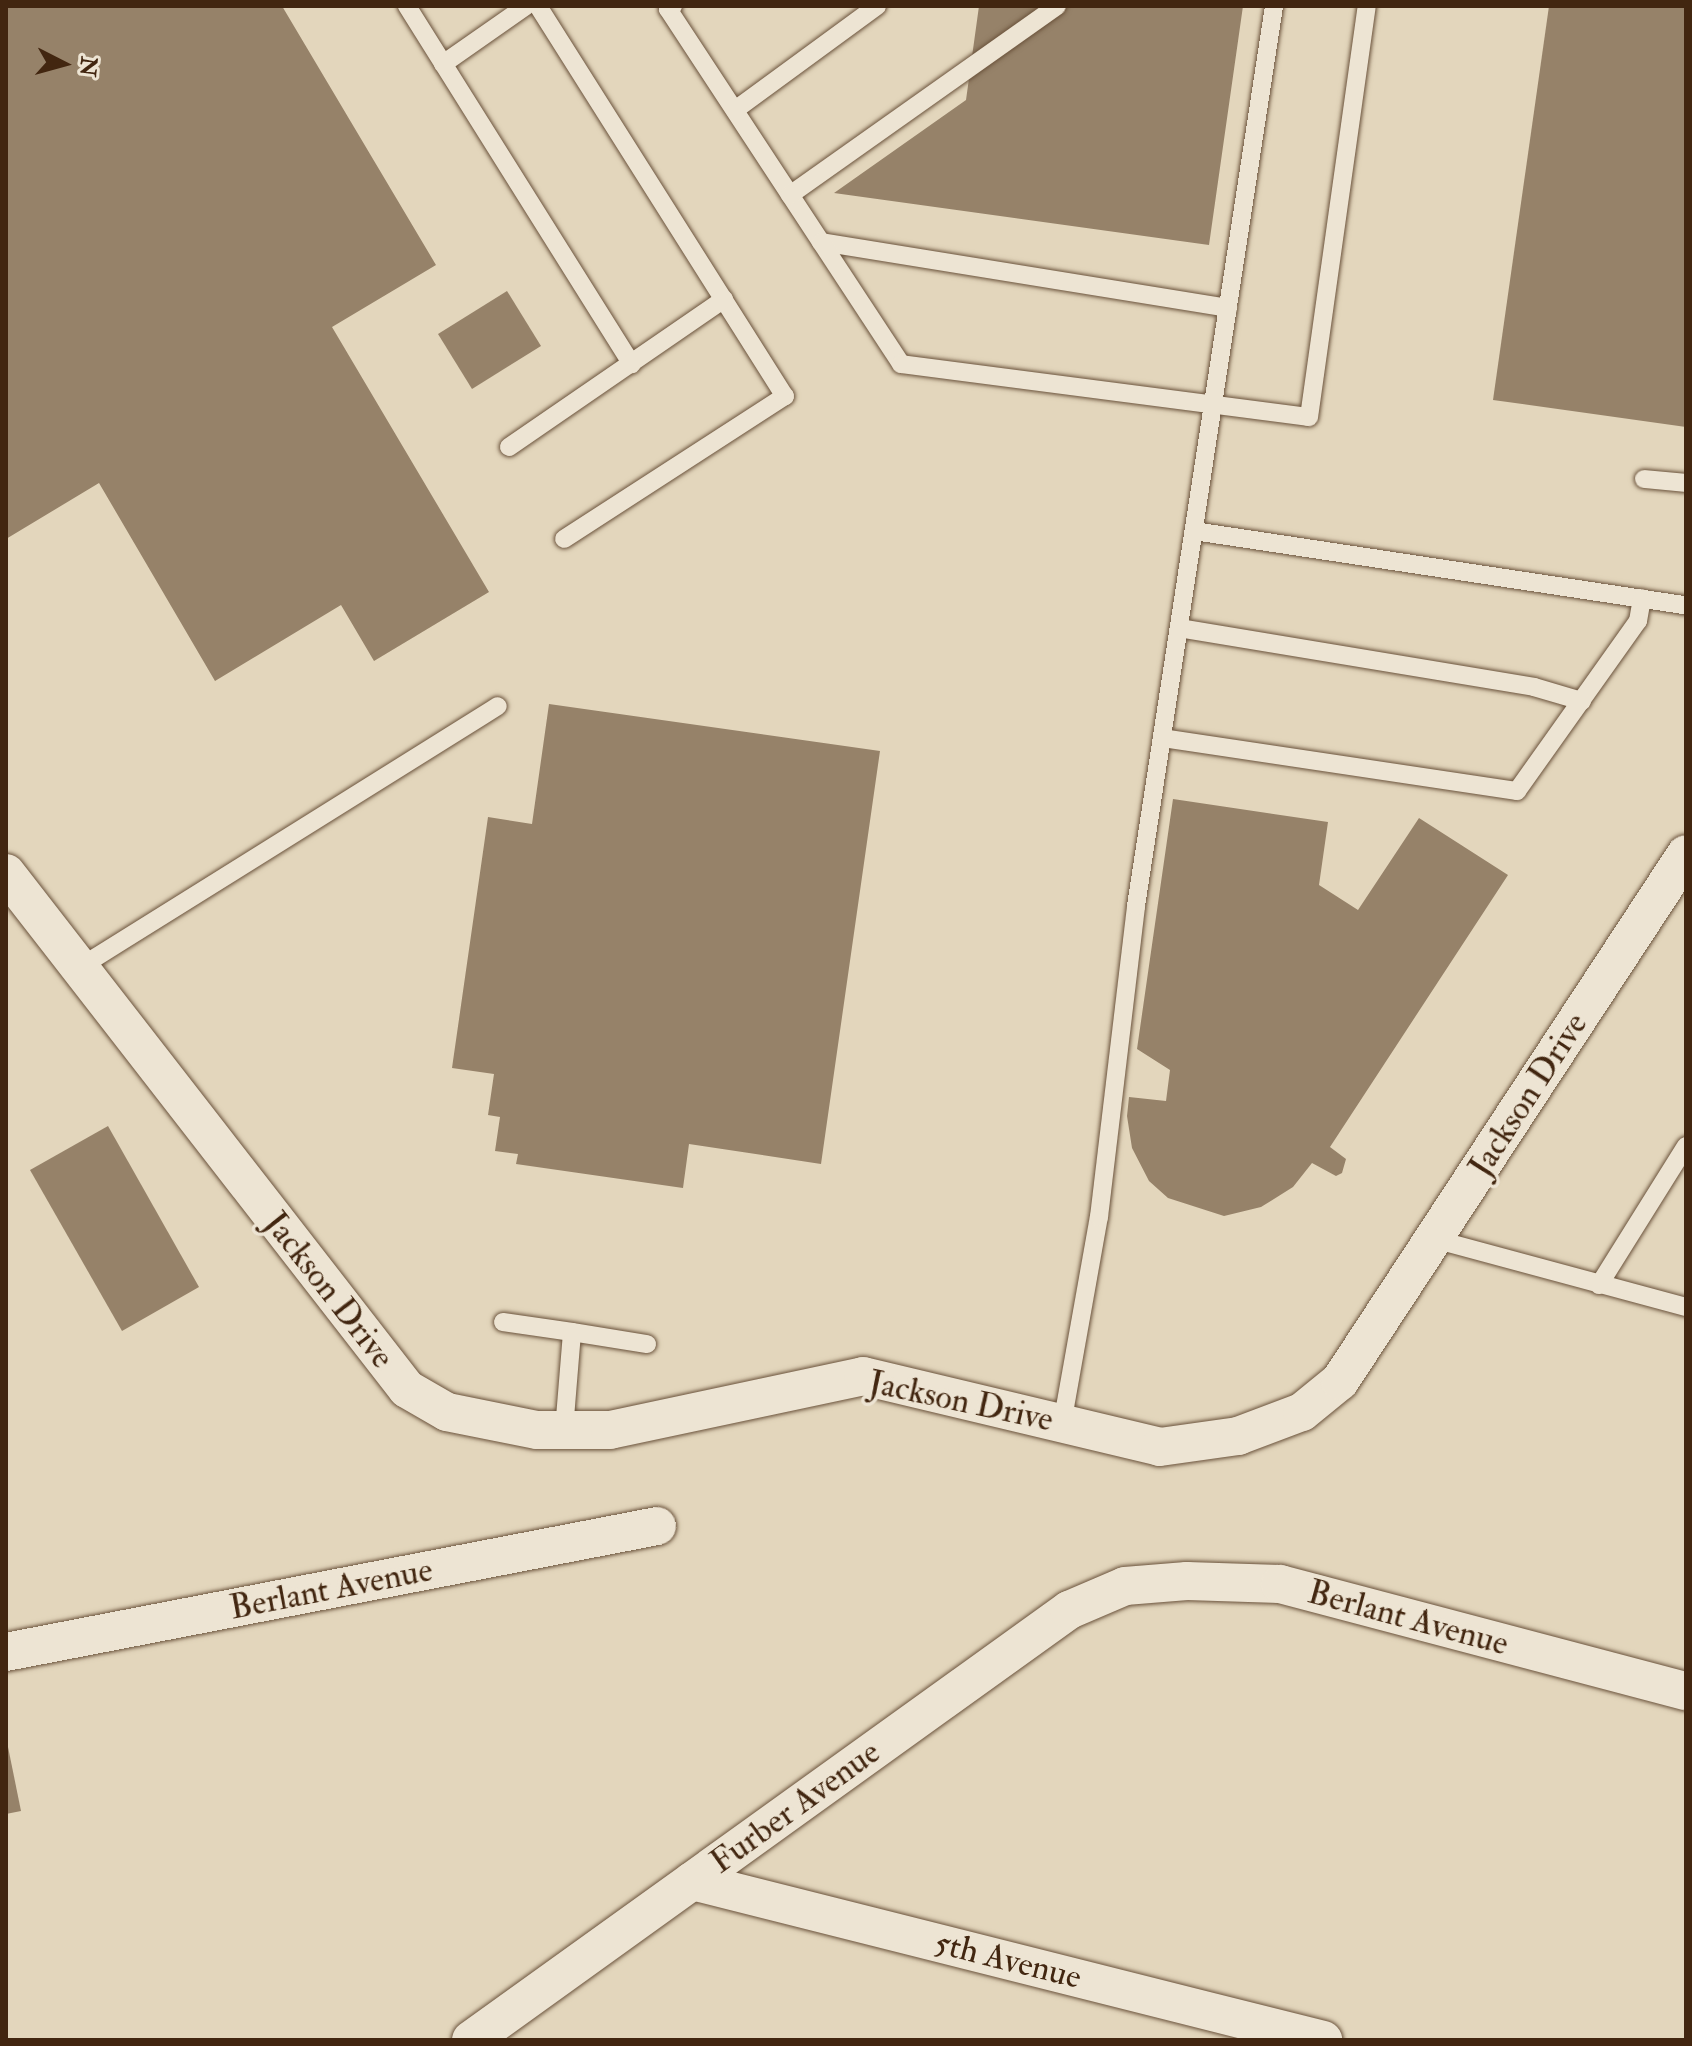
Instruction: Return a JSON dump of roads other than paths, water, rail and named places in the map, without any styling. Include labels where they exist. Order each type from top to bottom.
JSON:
[{"type":"street","name":"Jackson Drive","points":[[6,873],[77,969],[407,1389],[447,1412],[564,1430],[610,1430],[863,1376],[1160,1447],[1238,1436],[1302,1412],[1340,1381],[1686,854]]},
{"type":"street","name":"Berlant Avenue","points":[[6,1652],[657,1526]]},
{"type":"street","name":"Berlant Avenue","points":[[1125,1586],[1187,1581],[1280,1584],[1686,1691]]},
{"type":"street","name":"Furber Avenue","points":[[471,2040],[1069,1610],[1125,1586]]},
{"type":"street","name":"5th Avenue","points":[[692,1881],[1323,2040]]},
{"type":"lane","points":[[407,6],[632,364]]},
{"type":"lane","points":[[443,64],[526,6]]},
{"type":"lane","points":[[538,6],[785,396],[564,539]]},
{"type":"lane","points":[[673,6],[668,9],[901,364],[1309,417],[1367,6]]},
{"type":"lane","points":[[735,110],[877,6]]},
{"type":"lane","points":[[790,195],[1057,6]]},
{"type":"lane","points":[[1062,1424],[1099,1217],[1162,738],[1274,6]]},
{"type":"lane","points":[[821,242],[1228,308]]},
{"type":"lane","points":[[509,447],[724,299]]},
{"type":"lane","points":[[1644,479],[1686,483]]},
{"type":"lane","points":[[1194,531],[1686,605]]},
{"type":"lane","points":[[1162,738],[1501,793],[1517,791],[1638,621],[1642,598]]},
{"type":"lane","points":[[1179,628],[1534,687],[1582,701]]},
{"type":"lane","points":[[77,969],[498,706]]},
{"type":"lane","points":[[1599,1285],[1686,1146]]},
{"type":"lane","points":[[1434,1239],[1686,1307]]},
{"type":"lane","points":[[503,1322],[647,1344]]},
{"type":"lane","points":[[564,1430],[572,1332]]}]
